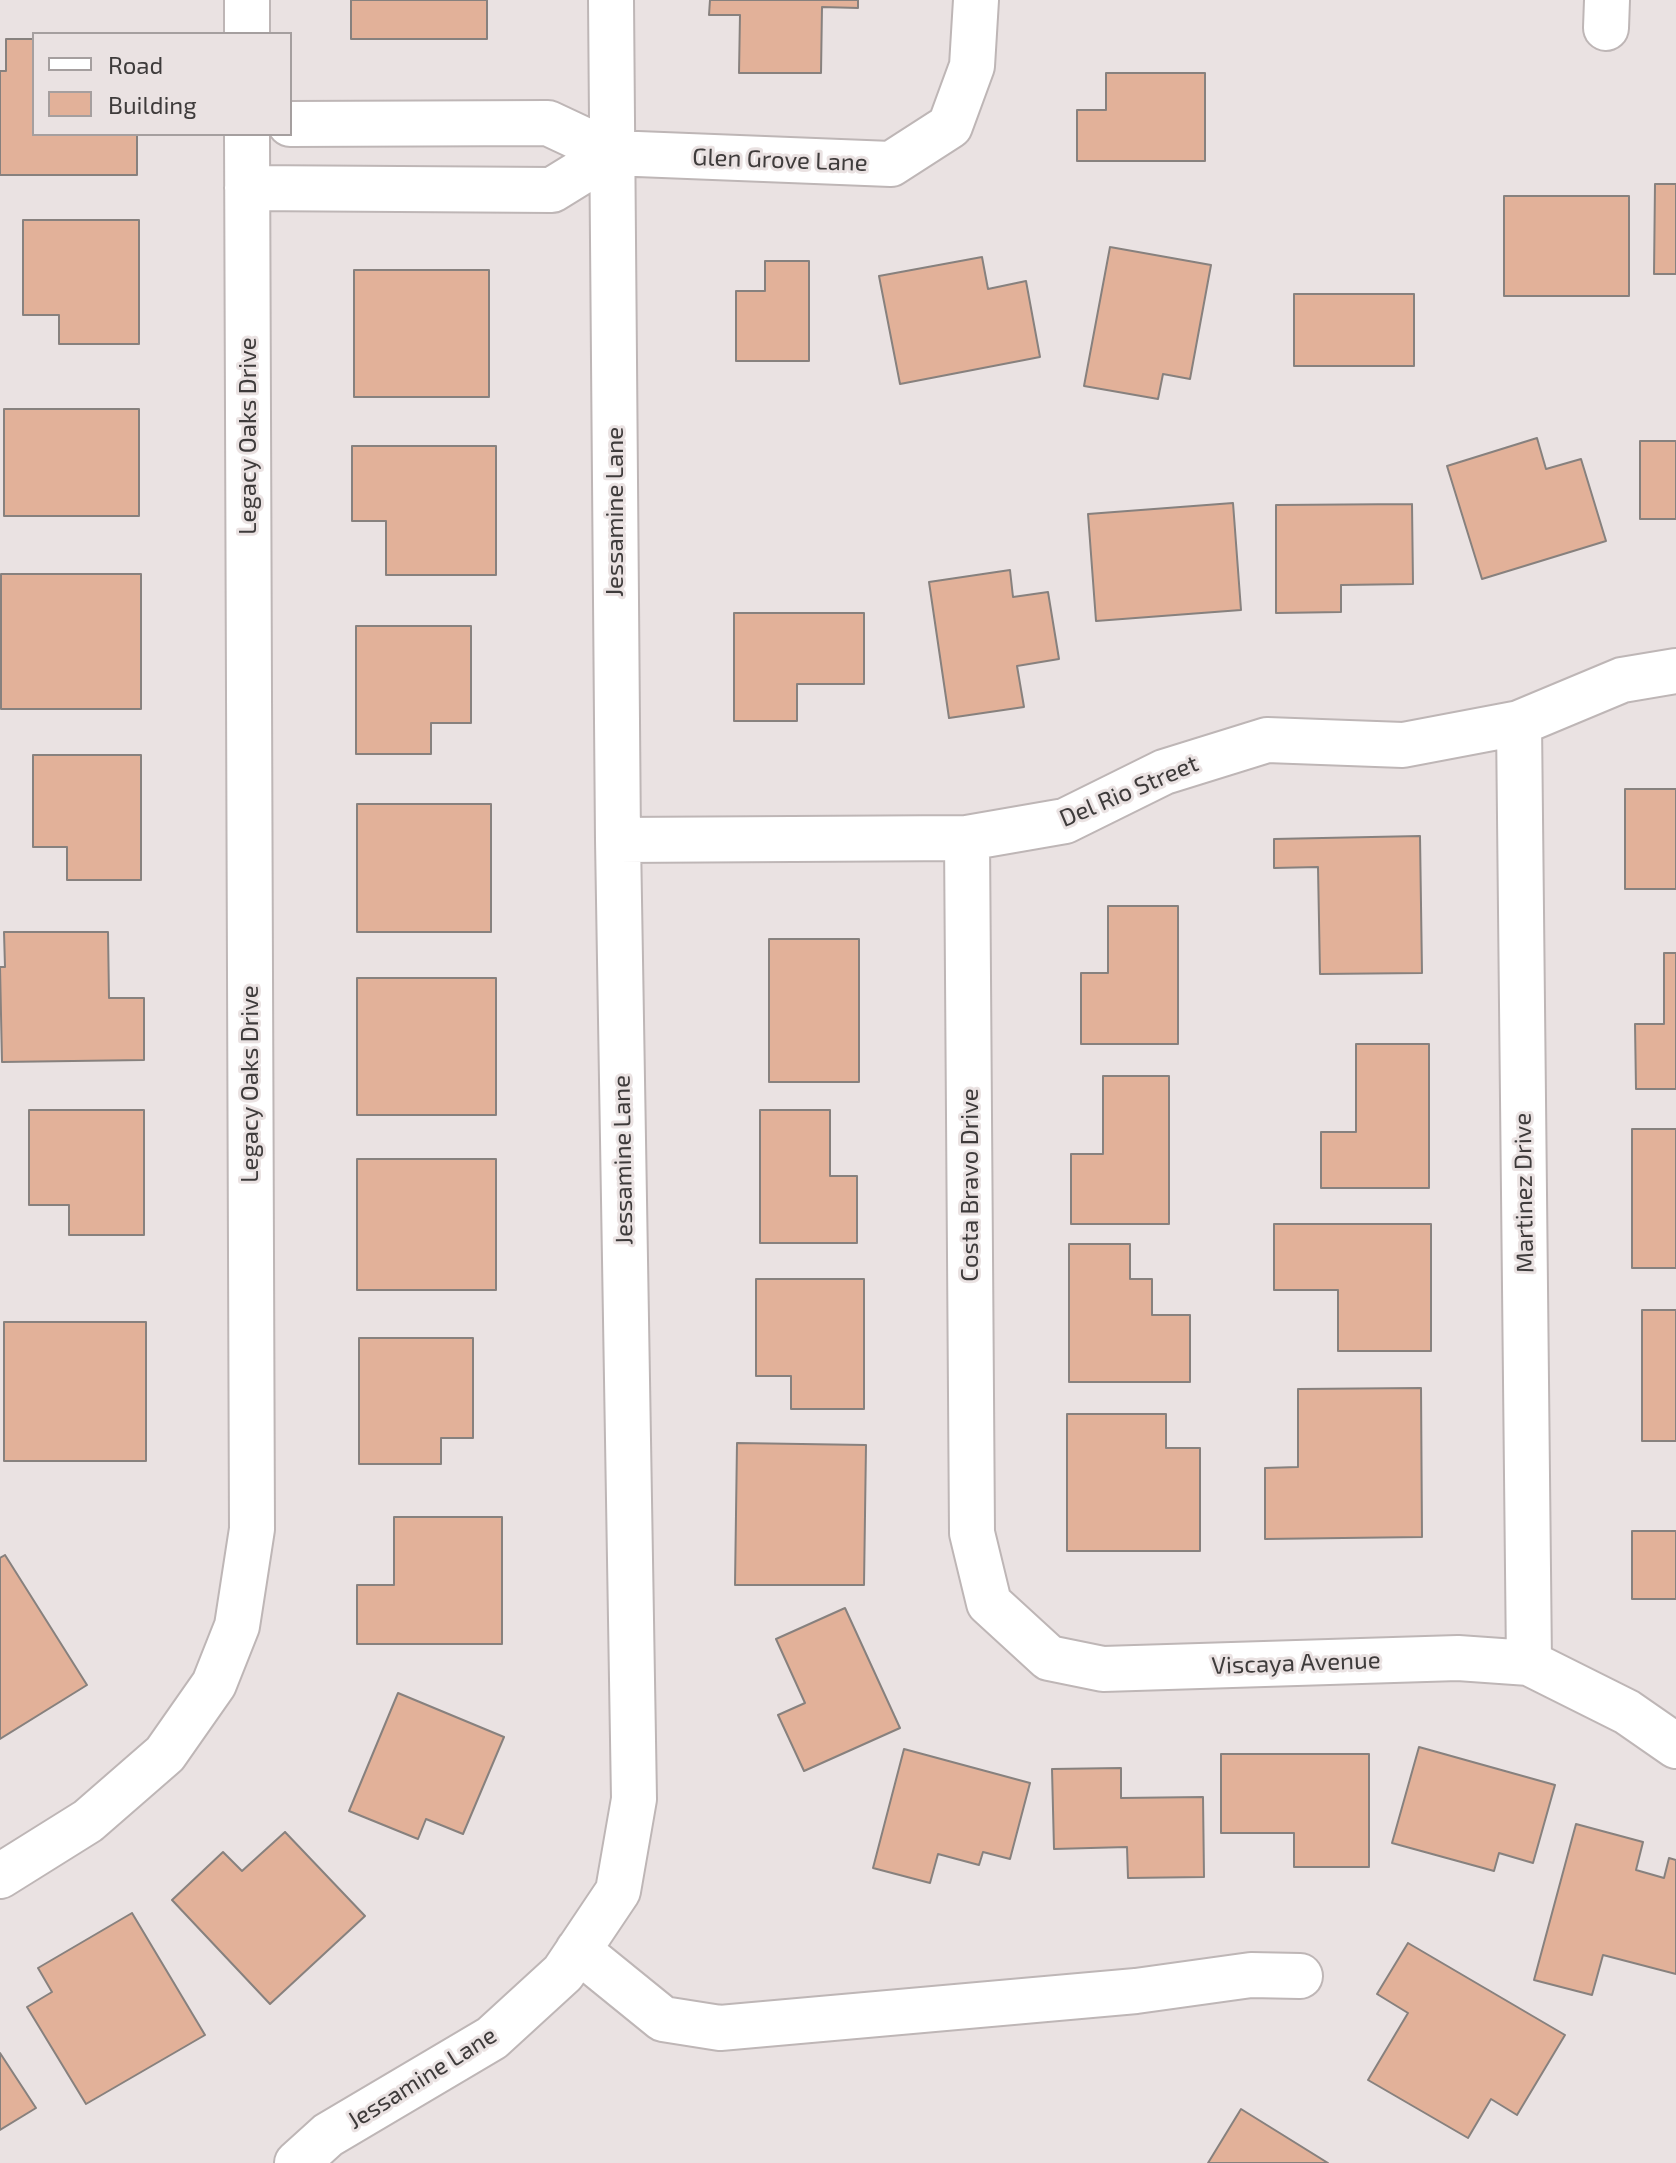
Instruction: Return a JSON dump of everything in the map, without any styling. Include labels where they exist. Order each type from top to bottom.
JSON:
[{"type":"street","points":[[247,0],[247,32]]},
{"type":"street","name":"Jessamine Lane","points":[[297,2163],[328,2135],[492,2038],[563,1973],[618,1891],[634,1799],[618,840],[611,0]]},
{"type":"street","name":"Glen Grove Lane","points":[[612,153],[891,164],[950,126],[972,66],[976,0]]},
{"type":"street","points":[[452,189],[453,123]]},
{"type":"street","points":[[292,124],[548,123],[612,153]]},
{"type":"street","name":"Legacy Oaks Drive","points":[[0,1876],[88,1821],[165,1754],[214,1684],[237,1626],[252,1529],[247,136]]},
{"type":"street","points":[[247,188],[552,190],[612,153]]},
{"type":"street","name":"Del Rio Street","points":[[618,840],[967,838],[1065,821],[1164,772],[1267,740],[1403,745],[1519,723],[1622,680],[1676,671]]},
{"type":"street","name":"Martinez Drive","points":[[1519,723],[1529,1663]]},
{"type":"street","name":"Costa Bravo Drive","points":[[967,838],[972,1533]]},
{"type":"street","name":"Viscaya Avenue","points":[[972,1533],[989,1603],[1049,1658],[1103,1669],[1458,1658],[1529,1663],[1627,1712],[1676,1746]]},
{"type":"street","points":[[578,1950],[663,2019],[720,2028],[1136,1991],[1251,1975],[1300,1976]]},
{"type":"building","points":[[351,0],[487,0],[487,39],[351,39]]},
{"type":"building","points":[[710,0],[858,0],[858,8],[822,7],[821,73],[739,73],[740,15],[709,15]]},
{"type":"building","points":[[6,39],[32,39],[32,136],[137,136],[137,175],[0,175],[0,71],[6,71]]},
{"type":"building","points":[[1106,73],[1205,73],[1205,161],[1077,161],[1077,110],[1106,110]]},
{"type":"building","points":[[1655,184],[1676,184],[1676,274],[1654,274]]},
{"type":"building","points":[[1504,196],[1629,196],[1629,296],[1504,296]]},
{"type":"building","points":[[23,220],[139,220],[139,344],[59,344],[59,315],[23,315]]},
{"type":"building","points":[[1110,247],[1211,265],[1190,379],[1163,374],[1158,399],[1084,386]]},
{"type":"building","points":[[982,257],[988,289],[1026,281],[1040,357],[900,384],[879,276]]},
{"type":"building","points":[[765,261],[809,261],[809,361],[736,361],[736,291],[765,291]]},
{"type":"building","points":[[354,270],[489,270],[489,397],[354,397]]},
{"type":"building","points":[[1294,294],[1414,294],[1414,366],[1294,366]]},
{"type":"building","points":[[4,409],[139,409],[139,516],[4,516]]},
{"type":"building","points":[[1537,438],[1546,469],[1581,459],[1606,541],[1482,579],[1447,466]]},
{"type":"building","points":[[1640,441],[1676,441],[1676,519],[1640,519]]},
{"type":"building","points":[[352,446],[496,446],[496,575],[386,575],[386,521],[352,521]]},
{"type":"building","points":[[1233,503],[1241,610],[1096,621],[1088,514]]},
{"type":"building","points":[[1412,504],[1413,584],[1341,585],[1341,612],[1276,613],[1276,505]]},
{"type":"building","points":[[1010,570],[1013,597],[1048,592],[1059,659],[1017,666],[1024,707],[949,718],[929,582]]},
{"type":"building","points":[[1,574],[141,574],[141,709],[1,709]]},
{"type":"building","points":[[734,613],[864,613],[864,684],[797,684],[797,721],[734,721]]},
{"type":"building","points":[[356,626],[471,626],[471,723],[431,723],[431,754],[356,754]]},
{"type":"building","points":[[33,755],[141,755],[141,880],[67,880],[67,847],[33,847]]},
{"type":"building","points":[[1625,789],[1676,789],[1676,889],[1625,889]]},
{"type":"building","points":[[357,804],[491,804],[491,932],[357,932]]},
{"type":"building","points":[[1420,836],[1422,973],[1320,974],[1318,867],[1274,868],[1274,839]]},
{"type":"building","points":[[1108,906],[1178,906],[1178,1044],[1081,1044],[1081,973],[1108,973]]},
{"type":"building","points":[[4,932],[108,932],[109,998],[144,998],[144,1060],[2,1062],[0,967],[5,967]]},
{"type":"building","points":[[769,939],[859,939],[859,1082],[769,1082]]},
{"type":"building","points":[[1664,953],[1676,953],[1676,1089],[1636,1089],[1635,1024],[1664,1024]]},
{"type":"building","points":[[357,978],[496,978],[496,1115],[357,1115]]},
{"type":"building","points":[[1356,1044],[1429,1044],[1429,1188],[1321,1188],[1321,1132],[1356,1132]]},
{"type":"building","points":[[1103,1076],[1169,1076],[1169,1224],[1071,1224],[1071,1154],[1103,1154]]},
{"type":"building","points":[[29,1110],[144,1110],[144,1235],[69,1235],[69,1205],[29,1205]]},
{"type":"building","points":[[760,1110],[830,1110],[830,1176],[857,1176],[857,1243],[760,1243]]},
{"type":"building","points":[[1632,1129],[1676,1129],[1676,1268],[1632,1268]]},
{"type":"building","points":[[357,1159],[496,1159],[496,1290],[357,1290]]},
{"type":"building","points":[[1274,1224],[1431,1224],[1431,1351],[1338,1351],[1338,1290],[1274,1290]]},
{"type":"building","points":[[1069,1244],[1130,1244],[1130,1279],[1152,1279],[1152,1315],[1190,1315],[1190,1382],[1069,1382]]},
{"type":"building","points":[[756,1279],[864,1279],[864,1409],[791,1409],[791,1376],[756,1376]]},
{"type":"building","points":[[1642,1310],[1676,1310],[1676,1441],[1642,1441]]},
{"type":"building","points":[[4,1322],[146,1322],[146,1461],[4,1461]]},
{"type":"building","points":[[359,1338],[473,1338],[473,1438],[441,1438],[441,1464],[359,1464]]},
{"type":"building","points":[[1421,1388],[1422,1537],[1265,1539],[1265,1468],[1298,1467],[1298,1389]]},
{"type":"building","points":[[1067,1414],[1166,1414],[1166,1448],[1200,1448],[1200,1551],[1067,1551]]},
{"type":"building","points":[[737,1443],[866,1445],[864,1585],[735,1585]]},
{"type":"building","points":[[394,1517],[502,1517],[502,1644],[357,1644],[357,1585],[394,1585]]},
{"type":"building","points":[[1632,1531],[1676,1531],[1676,1599],[1632,1599]]},
{"type":"building","points":[[5,1555],[87,1685],[0,1739],[0,1558]]},
{"type":"building","points":[[845,1608],[900,1728],[804,1771],[778,1715],[805,1703],[776,1639]]},
{"type":"building","points":[[398,1693],[504,1737],[463,1834],[426,1819],[418,1839],[349,1811]]},
{"type":"building","points":[[1419,1747],[1555,1785],[1533,1863],[1499,1853],[1494,1871],[1392,1843]]},
{"type":"building","points":[[904,1749],[1030,1783],[1010,1859],[983,1852],[979,1865],[938,1854],[930,1883],[873,1868]]},
{"type":"building","points":[[1221,1754],[1369,1754],[1369,1867],[1294,1867],[1294,1833],[1221,1833]]},
{"type":"building","points":[[1121,1768],[1121,1798],[1203,1797],[1204,1877],[1128,1878],[1127,1847],[1054,1849],[1052,1769]]},
{"type":"building","points":[[1576,1824],[1643,1842],[1636,1870],[1664,1878],[1669,1858],[1676,1860],[1676,1974],[1603,1955],[1592,1995],[1534,1980]]},
{"type":"building","points":[[285,1832],[365,1916],[270,2004],[172,1900],[223,1852],[242,1871]]},
{"type":"building","points":[[132,1913],[205,2035],[86,2104],[27,2007],[52,1992],[38,1968]]},
{"type":"building","points":[[1408,1943],[1565,2035],[1517,2115],[1491,2099],[1468,2138],[1368,2080],[1408,2013],[1377,1994]]},
{"type":"building","points":[[0,2053],[36,2108],[0,2130]]},
{"type":"building","points":[[1241,2109],[1328,2163],[1208,2163]]}]
